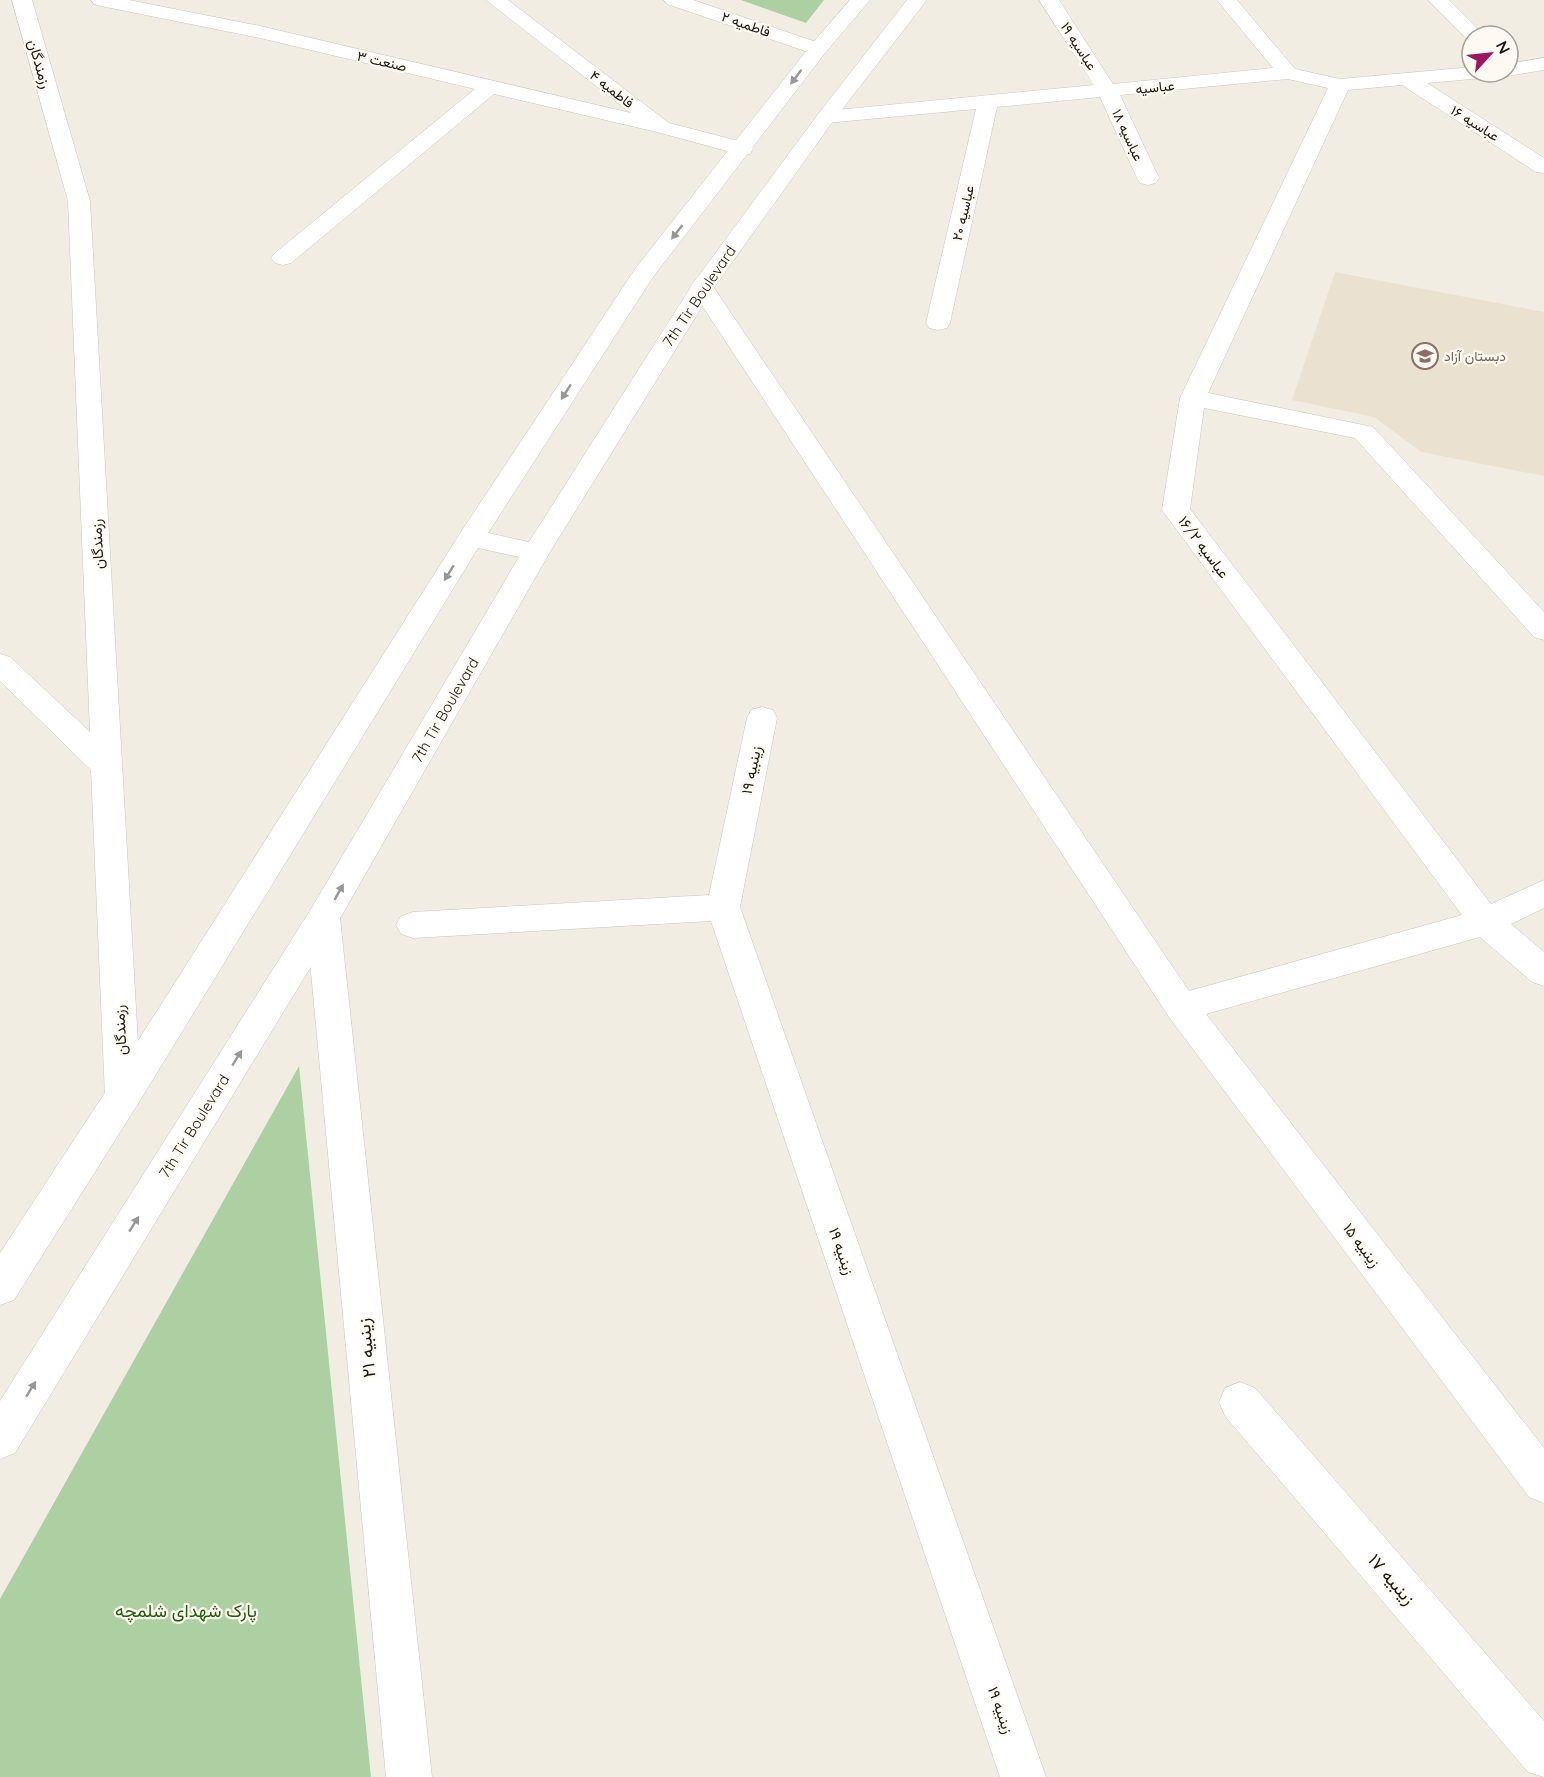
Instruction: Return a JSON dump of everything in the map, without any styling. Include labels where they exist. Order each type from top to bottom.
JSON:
[{"type":"street","name":"رزمندگان","points":[[22,0],[79,201],[123,1096]]},
{"type":"street","name":"صنعت ۳","points":[[101,0],[260,32],[662,127]]},
{"type":"street","name":"فاطمیه ۴","points":[[496,0],[662,127],[742,149]]},
{"type":"street","name":"فاطمیه ۲","points":[[674,0],[818,49]]},
{"type":"street","name":"عباسیه ۱۹","points":[[1049,0],[1108,92]]},
{"type":"street","points":[[1227,0],[1288,73]]},
{"type":"street","points":[[1438,0],[1463,24]]},
{"type":"street","points":[[235,8],[260,32]]},
{"type":"street","name":"7th Tir Boulevard","points":[[0,1287],[123,1096],[471,538],[644,274],[818,49],[882,8]]},
{"type":"street","name":"7th Tir Boulevard","points":[[0,1439],[323,918],[536,552],[702,287],[826,117],[882,8]]},
{"type":"street","points":[[1520,67],[1544,64]]},
{"type":"street","name":"عباسیه","points":[[826,117],[987,104],[1288,73],[1340,85],[1460,74]]},
{"type":"street","name":"عباسیه ۱۶","points":[[1406,79],[1544,167]]},
{"type":"street","name":"عباسیه ۱۶/۲","points":[[1340,85],[1193,398],[1176,510],[1486,922],[1544,972]]},
{"type":"street","points":[[283,258],[491,86]]},
{"type":"street","name":"عباسیه ۱۸","points":[[1108,92],[1148,178]]},
{"type":"street","name":"عباسیه ۲۰","points":[[938,323],[987,104]]},
{"type":"street","name":"زینبیه ۱۵","points":[[702,287],[1181,1007],[1544,1482]]},
{"type":"street","points":[[1193,398],[1364,432],[1544,630]]},
{"type":"street","points":[[471,538],[536,552]]},
{"type":"street","points":[[0,664],[108,768]]},
{"type":"street","name":"زینبیه ۱۹","points":[[762,718],[723,907],[1023,1777]]},
{"type":"street","points":[[1181,1007],[1486,922],[1544,893]]},
{"type":"street","points":[[413,925],[723,907]]},
{"type":"street","name":"زینبیه ۲۱","points":[[323,918],[409,1777]]},
{"type":"street","name":"زینبیه ۱۷","points":[[1240,1402],[1544,1756]]},
{"type":"shaded area","name":"دبستان آزاد","points":[[1335,272],[1544,312],[1544,476],[1421,452],[1374,417],[1292,400]]},
{"type":"green space","points":[[741,0],[824,0],[806,23]]},
{"type":"green space","name":"پارک شهدای شلمچه","points":[[299,1066],[371,1777],[0,1777],[0,1599]]},
{"type":"place","name":"دبستان آزاد","points":[[1425,356]]}]
